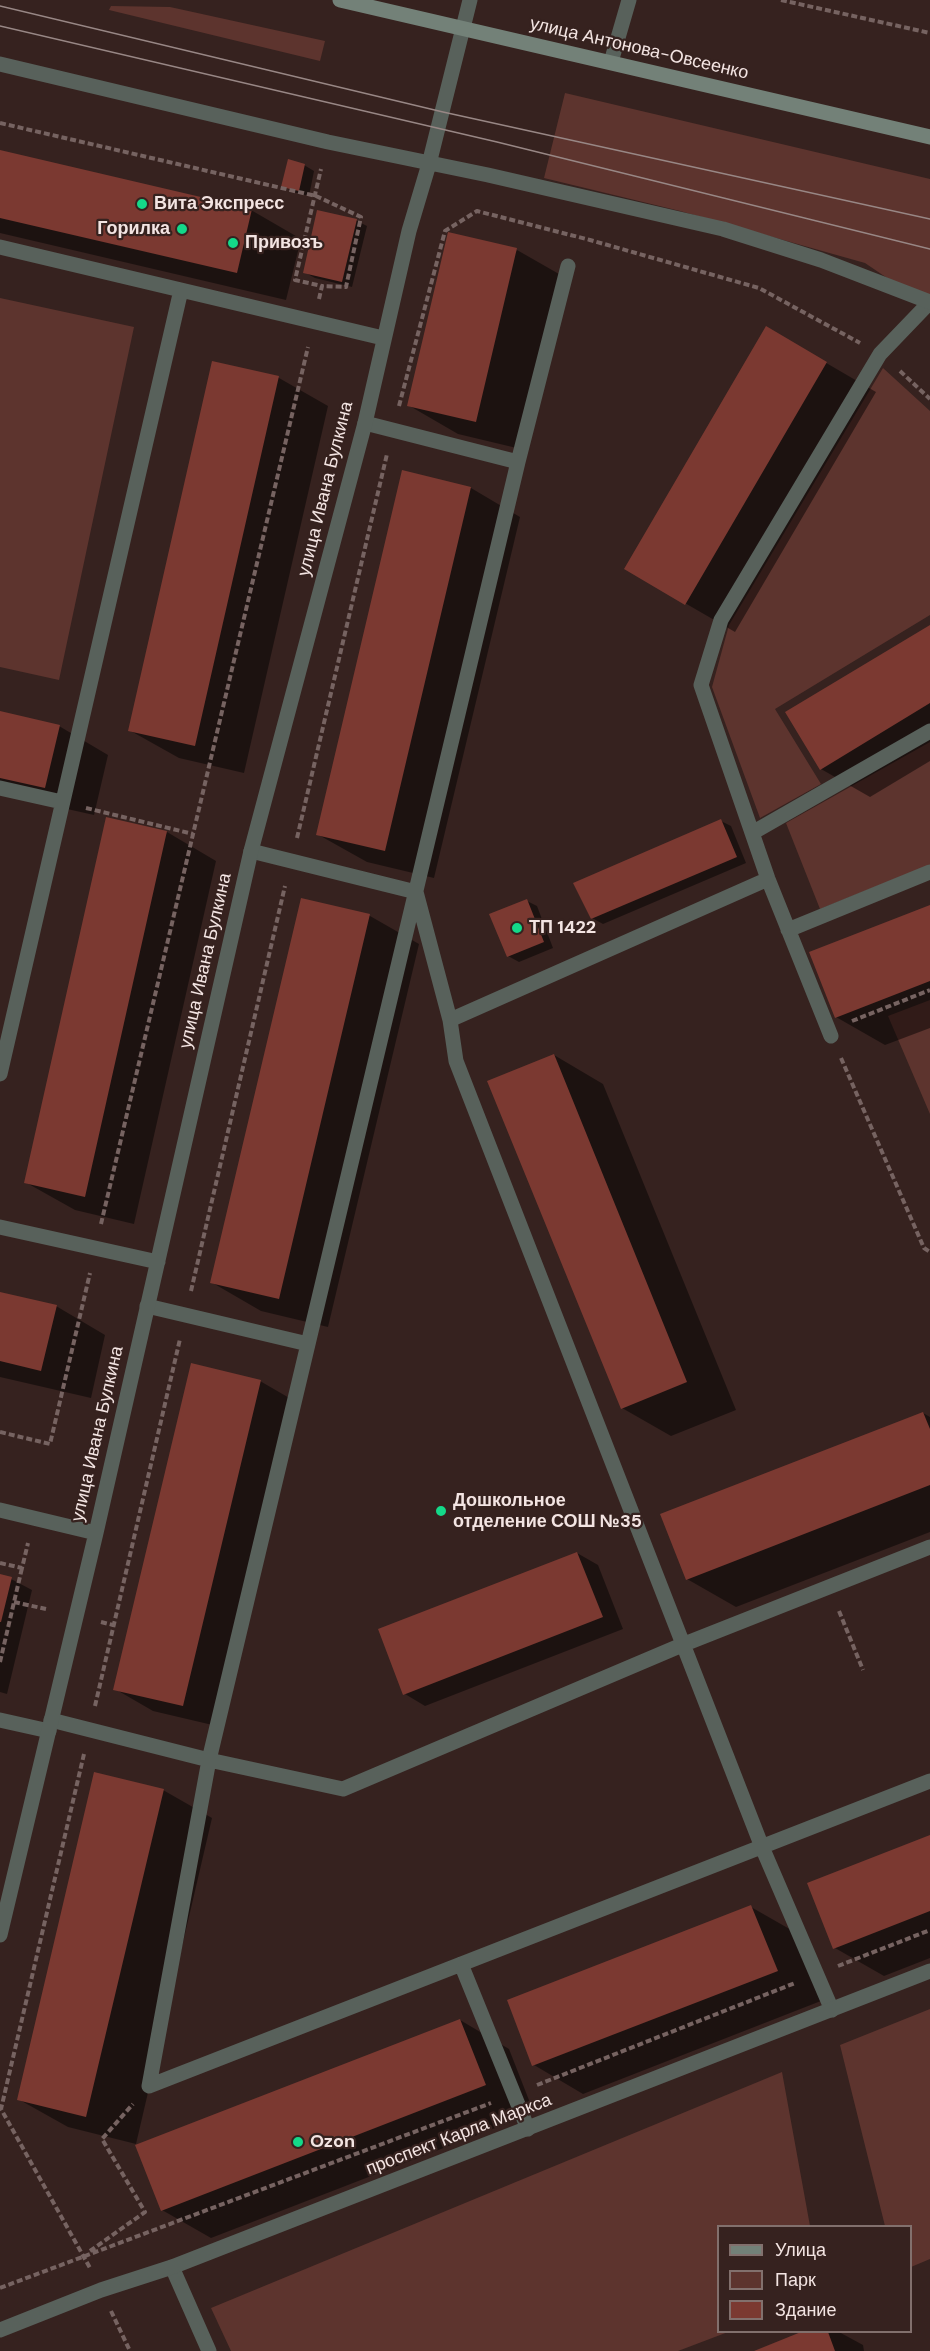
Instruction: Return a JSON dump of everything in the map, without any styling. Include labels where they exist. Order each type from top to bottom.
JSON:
[{"type":"main road","name":"улица Антонова-Овсеенко","points":[[340,0],[930,137]]},
{"type":"street","name":"улица Ивана Булкина","points":[[0,1935],[96,1533],[251,851],[364,423],[409,231],[429,164],[470,0]]},
{"type":"street","points":[[611,62],[629,0]]},
{"type":"street","points":[[0,64],[328,142],[499,177],[723,229],[821,260],[930,302],[880,354],[721,620],[701,685],[768,879],[831,1036]]},
{"type":"street","points":[[0,247],[383,338]]},
{"type":"street","points":[[149,2086],[209,1760],[518,462],[568,266]]},
{"type":"street","points":[[0,1074],[181,290]]},
{"type":"street","points":[[364,423],[518,462]]},
{"type":"street","points":[[752,833],[930,731]]},
{"type":"street","points":[[0,788],[62,802]]},
{"type":"street","points":[[251,851],[416,892]]},
{"type":"street","points":[[788,930],[930,872]]},
{"type":"street","points":[[450,1020],[768,879]]},
{"type":"street","points":[[416,892],[450,1020],[456,1061],[762,1847],[832,2010]]},
{"type":"street","points":[[0,1227],[158,1262]]},
{"type":"street","points":[[147,1306],[308,1344]]},
{"type":"street","points":[[0,1510],[96,1533]]},
{"type":"street","points":[[0,1720],[89,1730],[209,1760],[343,1789],[682,1645],[930,1547]]},
{"type":"street","points":[[149,2086],[930,1782]]},
{"type":"street","points":[[461,1964],[528,2129]]},
{"type":"street","name":"проспект Карла Маркса","points":[[0,2330],[101,2290],[172,2267],[930,1971]]},
{"type":"street","points":[[172,2267],[209,2351]]},
{"type":"path","points":[[781,0],[930,33]]},
{"type":"path","points":[[0,123],[316,196],[361,217],[346,287],[322,286],[295,280],[316,196],[321,170]]},
{"type":"path","points":[[84,2255],[1,2109],[291,861],[393,431],[445,231],[477,211],[759,288],[880,354],[930,399]]},
{"type":"path","points":[[0,1432],[50,1444],[322,286]]},
{"type":"path","points":[[62,802],[193,834]]},
{"type":"path","points":[[846,1023],[930,990]]},
{"type":"path","points":[[831,1036],[924,1248],[930,1252]]},
{"type":"path","points":[[0,1662],[28,1543]]},
{"type":"path","points":[[0,1563],[22,1568]]},
{"type":"path","points":[[14,1602],[46,1609]]},
{"type":"path","points":[[839,1611],[863,1670]]},
{"type":"path","points":[[101,1622],[113,1625]]},
{"type":"path","points":[[0,2288],[514,2095],[930,1930]]},
{"type":"path","points":[[84,2255],[145,2212],[102,2139],[149,2086]]},
{"type":"path","points":[[110,2308],[130,2351]]},
{"type":"green space","points":[[111,6],[170,7],[325,41],[320,61],[109,10]]},
{"type":"green space","points":[[565,93],[930,179],[930,307],[865,263],[680,211],[544,178]]},
{"type":"green space","points":[[0,298],[134,327],[59,680],[0,667]]},
{"type":"green space","points":[[883,368],[930,411],[930,615],[775,709],[821,784],[760,818],[712,687],[729,625]]},
{"type":"green space","points":[[930,742],[930,865],[820,909],[786,823]]},
{"type":"green space","points":[[930,1000],[930,1114],[888,1016]]},
{"type":"green space","points":[[930,2009],[930,2259],[912,2267],[912,2225],[885,2225],[840,2045]]},
{"type":"green space","points":[[782,2072],[810,2225],[717,2225],[717,2333],[725,2333],[678,2351],[231,2351],[211,2308]]},
{"type":"building","points":[[0,150],[252,209],[237,273],[0,218]]},
{"type":"building","points":[[288,159],[305,164],[299,191],[281,187]]},
{"type":"building","points":[[317,210],[357,219],[342,282],[303,273]]},
{"type":"building","points":[[448,232],[517,248],[476,422],[407,406]]},
{"type":"building","points":[[766,326],[827,362],[685,605],[624,569]]},
{"type":"building","points":[[212,361],[279,376],[195,746],[128,731]]},
{"type":"building","points":[[402,470],[471,487],[385,851],[316,835]]},
{"type":"building","points":[[930,625],[930,703],[820,770],[785,712]]},
{"type":"building","points":[[0,711],[60,725],[45,788],[0,778]]},
{"type":"building","points":[[106,817],[167,831],[85,1197],[24,1183]]},
{"type":"building","points":[[721,819],[737,857],[591,919],[573,883]]},
{"type":"building","points":[[301,898],[370,914],[279,1299],[210,1283]]},
{"type":"building","name":"ТП 1422","points":[[527,899],[544,942],[507,957],[489,914]]},
{"type":"building","points":[[930,905],[930,981],[835,1018],[809,952]]},
{"type":"building","points":[[554,1054],[687,1382],[621,1409],[487,1081]]},
{"type":"building","points":[[0,1292],[57,1305],[41,1371],[0,1361]]},
{"type":"building","points":[[191,1363],[261,1380],[183,1706],[113,1690]]},
{"type":"building","points":[[923,1412],[930,1429],[930,1485],[686,1580],[660,1514]]},
{"type":"building","points":[[577,1552],[603,1617],[403,1695],[378,1629]]},
{"type":"building","points":[[0,1574],[12,1577],[1,1622],[0,1622]]},
{"type":"building","points":[[94,1772],[164,1789],[86,2117],[17,2100]]},
{"type":"building","points":[[930,1835],[930,1911],[833,1949],[807,1883]]},
{"type":"building","points":[[751,1905],[778,1971],[532,2066],[507,2000]]},
{"type":"building","points":[[460,2019],[486,2085],[161,2211],[135,2145]]},
{"type":"building","points":[[799,2333],[828,2333],[835,2351],[754,2351]]},
{"type":"tram line","points":[[0,6],[443,112],[930,219]]},
{"type":"tram line","points":[[0,26],[497,142],[930,249]]},
{"type":"place","name":"Вита Экспресс","points":[[142,204]]},
{"type":"place","name":"Горилка","points":[[182,229]]},
{"type":"place","name":"Привозъ","points":[[233,243]]},
{"type":"place","name":"ТП 1422","points":[[517,928]]},
{"type":"place","name":"Дошкольное отделение СОШ №35","points":[[441,1511]]},
{"type":"place","name":"Ozon","points":[[298,2142]]}]
